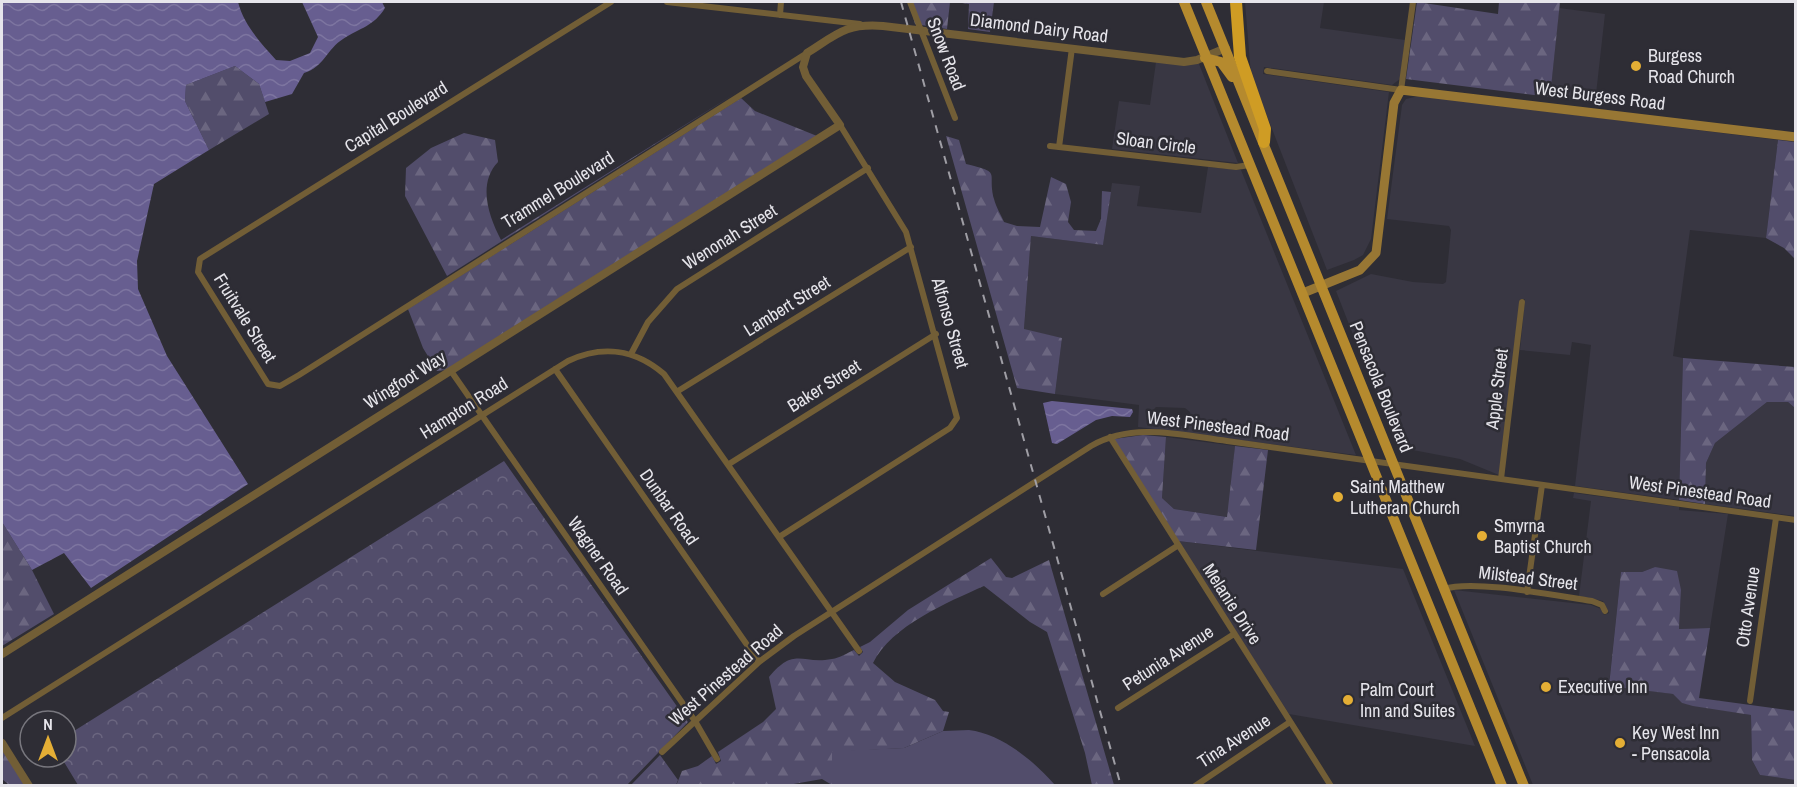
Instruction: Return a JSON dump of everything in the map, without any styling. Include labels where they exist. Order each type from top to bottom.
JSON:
[{"type":"highway","points":[[1236,2],[1240,57],[1265,129],[1261,142]]},
{"type":"main road","name":"Pensacola Boulevard","points":[[1184,2],[1501,784]]},
{"type":"main road","name":"Pensacola Boulevard","points":[[1206,2],[1522,781]]},
{"type":"main road","points":[[1205,57],[1221,62],[1228,69],[1261,142],[1243,149]]},
{"type":"main road","points":[[1303,293],[1360,270],[1376,253],[1394,103],[1401,90]]},
{"type":"main road","name":"West Burgess Road","points":[[1401,90],[1796,137]]},
{"type":"main road","points":[[1412,569],[1433,562]]},
{"type":"main road","points":[[1444,646],[1464,639]]},
{"type":"main road","points":[[1501,784],[1522,781]]},
{"type":"street","name":"Capital Boulevard","points":[[198,261],[611,2]]},
{"type":"street","name":"Diamond Dairy Road","points":[[667,2],[1184,62],[1205,57],[1226,48]]},
{"type":"street","points":[[780,15],[781,2]]},
{"type":"street","name":"Snow Road","points":[[910,2],[955,118]]},
{"type":"street","points":[[1401,90],[1413,2]]},
{"type":"street","name":"Trammel Boulevard","points":[[276,387],[299,375],[842,31],[861,24]]},
{"type":"street","points":[[1059,147],[1071,48]]},
{"type":"street","name":"Alfonso Street","points":[[779,537],[953,426],[957,412],[911,247],[900,219],[806,76],[803,67],[807,53]]},
{"type":"street","name":"West Burgess Road","points":[[1267,70],[1401,90]]},
{"type":"street","points":[[826,134],[828,109]]},
{"type":"street","name":"Wingfoot Way","points":[[2,654],[840,125]]},
{"type":"street","name":"Sloan Circle","points":[[1050,146],[1236,167],[1250,165]]},
{"type":"street","name":"Wenonah Street","points":[[631,354],[648,322],[677,289],[868,168]]},
{"type":"street","name":"Lambert Street","points":[[678,391],[911,247]]},
{"type":"street","name":"Fruitvale Street","points":[[198,261],[198,272],[268,384],[276,387]]},
{"type":"street","name":"Apple Street","points":[[1501,479],[1522,302]]},
{"type":"street","name":"Baker Street","points":[[729,464],[936,334]]},
{"type":"street","name":"Hampton Road","points":[[2,718],[555,369],[590,352],[611,351],[631,354],[655,366],[678,391],[859,651]]},
{"type":"street","name":"Dunbar Road","points":[[555,369],[759,662]]},
{"type":"street","name":"Wagner Road","points":[[451,371],[695,721],[717,759]]},
{"type":"street","name":"West Pinestead Road","points":[[662,752],[759,662],[831,611],[1091,446],[1110,437],[1135,432],[1155,432],[1796,520]]},
{"type":"street","name":"Melanie Drive","points":[[1110,437],[1331,786]]},
{"type":"street","points":[[1527,592],[1542,485]]},
{"type":"street","name":"Otto Avenue","points":[[1750,701],[1776,518]]},
{"type":"street","points":[[1103,594],[1177,546]]},
{"type":"street","name":"Milstead Street","points":[[1444,589],[1463,585],[1527,592],[1592,601],[1602,605],[1605,610]]},
{"type":"street","name":"Petunia Avenue","points":[[1118,708],[1234,634]]},
{"type":"street","name":"Tina Avenue","points":[[1195,786],[1290,722]]},
{"type":"street","points":[[2,743],[28,786]]},
{"type":"shaded area","points":[[1245,2],[1324,2],[1320,28],[1405,40],[1400,79],[1392,85],[1264,67],[1263,74],[1389,92],[1371,239],[1363,255],[1327,270],[1251,75]]},
{"type":"shaded area","points":[[1559,8],[1605,14],[1595,103],[1550,97]]},
{"type":"shaded area","points":[[1156,62],[1199,64],[1238,163],[1112,149],[1119,101],[1150,105]]},
{"type":"shaded area","points":[[1419,96],[1778,140],[1766,238],[1690,230],[1673,356],[1683,358],[1679,500],[1575,486],[1591,345],[1572,342],[1570,355],[1520,350],[1525,299],[1520,299],[1499,475],[1460,459],[1397,447],[1336,291],[1371,274],[1413,282],[1443,284],[1446,282],[1451,230],[1449,226],[1387,219],[1402,105],[1406,99]]},
{"type":"shaded area","points":[[1208,167],[1241,170],[1356,455],[1138,427],[1139,405],[1055,394],[1062,338],[1024,330],[1031,236],[1103,245],[1112,183],[1140,186],[1137,206],[1201,213]],"holes":[[[1156,407],[1185,408],[1190,412],[1191,421],[1182,426],[1156,422],[1151,419],[1150,413]]]},
{"type":"shaded area","points":[[1767,402],[1788,402],[1795,408],[1795,516],[1705,504],[1706,463],[1715,443]]},
{"type":"shaded area","points":[[1166,437],[1235,446],[1228,517],[1174,509],[1162,498]]},
{"type":"shaded area","points":[[1574,493],[1679,507],[1679,510],[1728,514],[1710,628],[1679,629],[1681,590],[1655,567],[1642,572],[1621,572],[1609,685],[1673,694],[1682,703],[1751,715],[1752,760],[1760,775],[1795,780],[1795,785],[1533,785],[1454,590],[1591,605],[1601,609],[1604,615],[1609,613],[1603,601],[1579,596],[1591,501],[1573,498]]},
{"type":"shaded area","points":[[1178,541],[1403,569],[1475,746],[1289,714]]},
{"type":"green space","points":[[909,2],[950,2],[947,29],[915,24]]},
{"type":"green space","points":[[955,2],[994,2],[990,32],[968,29],[969,4]]},
{"type":"green space","points":[[1417,2],[1498,14],[1499,2],[1560,2],[1550,97],[1406,79]]},
{"type":"green space","points":[[235,66],[259,84],[269,114],[209,150],[185,101],[186,85]]},
{"type":"green space","points":[[736,93],[447,276],[405,196],[406,168],[431,148],[464,133],[495,140],[498,162],[488,180],[487,201],[501,240]]},
{"type":"green space","points":[[741,98],[755,111],[817,136],[446,370],[437,371],[423,348],[408,309]]},
{"type":"green space","points":[[946,136],[959,140],[966,164],[985,169],[991,174],[994,199],[1004,222],[1017,226],[1040,227],[1051,177],[1066,184],[1071,202],[1068,222],[1074,230],[1096,231],[1101,219],[1102,191],[1111,192],[1103,245],[1031,236],[1024,329],[1062,338],[1055,394],[1017,388]]},
{"type":"green space","points":[[1778,140],[1795,142],[1795,259],[1784,248],[1766,238]]},
{"type":"green space","points":[[1683,358],[1795,367],[1795,408],[1788,402],[1767,402],[1715,443],[1706,463],[1705,504],[1679,500]]},
{"type":"green space","points":[[1143,435],[1166,437],[1162,498],[1174,509],[1227,517],[1235,446],[1268,450],[1256,550],[1178,541],[1114,439]]},
{"type":"green space","points":[[504,461],[688,722],[627,785],[78,785],[68,769],[78,769],[78,728]]},
{"type":"green space","points":[[2,522],[32,570],[54,614],[2,646]]},
{"type":"green space","points":[[991,558],[1006,577],[1012,578],[1049,560],[1114,785],[1092,785],[1085,753],[1047,632],[1030,622],[984,586],[938,608],[907,627],[881,650],[873,663],[895,682],[935,700],[943,711],[949,712],[943,731],[904,748],[832,752],[832,785],[822,779],[782,786],[676,786],[682,771],[698,766],[712,756],[716,764],[721,761],[718,752],[763,722],[776,709],[769,677],[785,662],[792,659],[832,659],[854,650],[859,656],[863,652],[860,647],[870,642],[908,610]]},
{"type":"green space","points":[[1655,567],[1677,571],[1681,590],[1679,629],[1710,628],[1699,698],[1795,711],[1795,780],[1760,775],[1752,760],[1751,715],[1693,706],[1682,703],[1673,694],[1609,686],[1621,572],[1642,572]]},
{"type":"green space","points":[[969,730],[993,737],[1016,750],[1055,785],[832,786],[832,751],[904,748],[943,731]]},
{"type":"green space","points":[[2,749],[25,785],[9,785],[2,779]]},
{"type":"green space","points":[[660,755],[678,780],[676,785],[631,785]]},
{"type":"water","points":[[2,2],[238,2],[248,26],[276,60],[290,61],[310,53],[318,37],[302,2],[382,2],[385,8],[371,23],[343,39],[316,67],[304,73],[292,94],[265,102],[259,84],[235,66],[186,85],[185,101],[209,150],[154,184],[137,261],[138,289],[167,356],[248,484],[91,588],[64,553],[32,570],[2,522]]},
{"type":"water","points":[[1052,401],[1132,409],[1133,412],[1130,417],[1112,416],[1096,420],[1057,444],[1052,443],[1043,403]]},
{"type":"railway","points":[[901,2],[1121,786]]},
{"type":"place","name":"Burgess Road Church","points":[[1636,66]]},
{"type":"place","name":"Saint Matthew Lutheran Church","points":[[1338,497]]},
{"type":"place","name":"Smyrna Baptist Church","points":[[1482,536]]},
{"type":"place","name":"Executive Inn","points":[[1546,687]]},
{"type":"place","name":"Palm Court Inn and Suites","points":[[1348,700]]},
{"type":"place","name":"Key West Inn - Pensacola","points":[[1620,743]]}]
